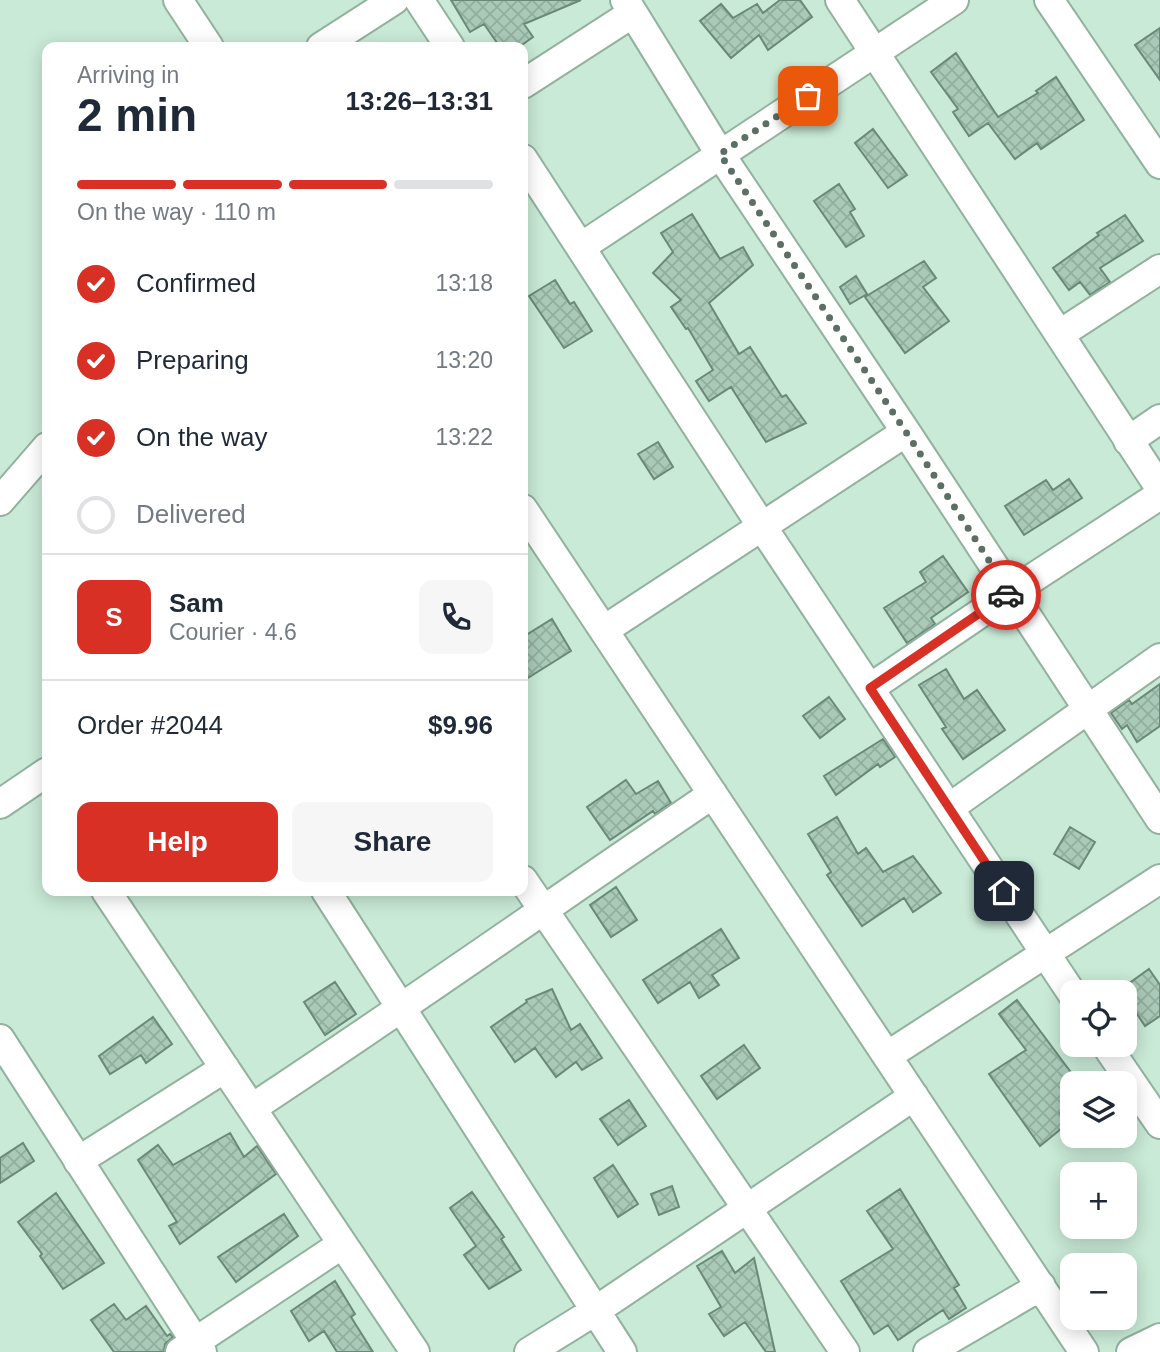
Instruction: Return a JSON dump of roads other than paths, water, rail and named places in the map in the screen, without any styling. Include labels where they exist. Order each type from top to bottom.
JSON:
[{"type":"street","points":[[178,0],[206,42]]},
{"type":"street","points":[[329,42],[394,0]]},
{"type":"street","points":[[419,0],[447,42]]},
{"type":"street","points":[[840,0],[1160,488]]},
{"type":"street","points":[[581,247],[954,0]]},
{"type":"street","points":[[1049,0],[1160,164]]},
{"type":"street","points":[[528,80],[629,6],[720,154],[1160,819]]},
{"type":"street","points":[[528,167],[763,528],[1063,980]]},
{"type":"street","points":[[1060,334],[1160,269]]},
{"type":"street","points":[[1128,440],[1160,419]]},
{"type":"street","points":[[604,630],[906,432]]},
{"type":"street","points":[[0,501],[42,455]]},
{"type":"street","points":[[870,688],[1160,495]]},
{"type":"street","points":[[528,516],[1084,1352]]},
{"type":"street","points":[[949,808],[1160,658]]},
{"type":"street","points":[[0,804],[42,785]]},
{"type":"street","points":[[252,1108],[402,1009],[543,908],[713,794]]},
{"type":"street","points":[[887,1056],[1160,879]]},
{"type":"street","points":[[528,887],[845,1352]]},
{"type":"street","points":[[109,896],[415,1352]]},
{"type":"street","points":[[329,896],[622,1352]]},
{"type":"street","points":[[0,1039],[192,1349],[341,1245]]},
{"type":"street","points":[[1114,1057],[1160,1124]]},
{"type":"street","points":[[78,1161],[225,1068]]},
{"type":"street","points":[[529,1352],[595,1311],[914,1096]]},
{"type":"street","points":[[928,1352],[1041,1286]]},
{"type":"street","points":[[1131,1352],[1160,1338]]}]
